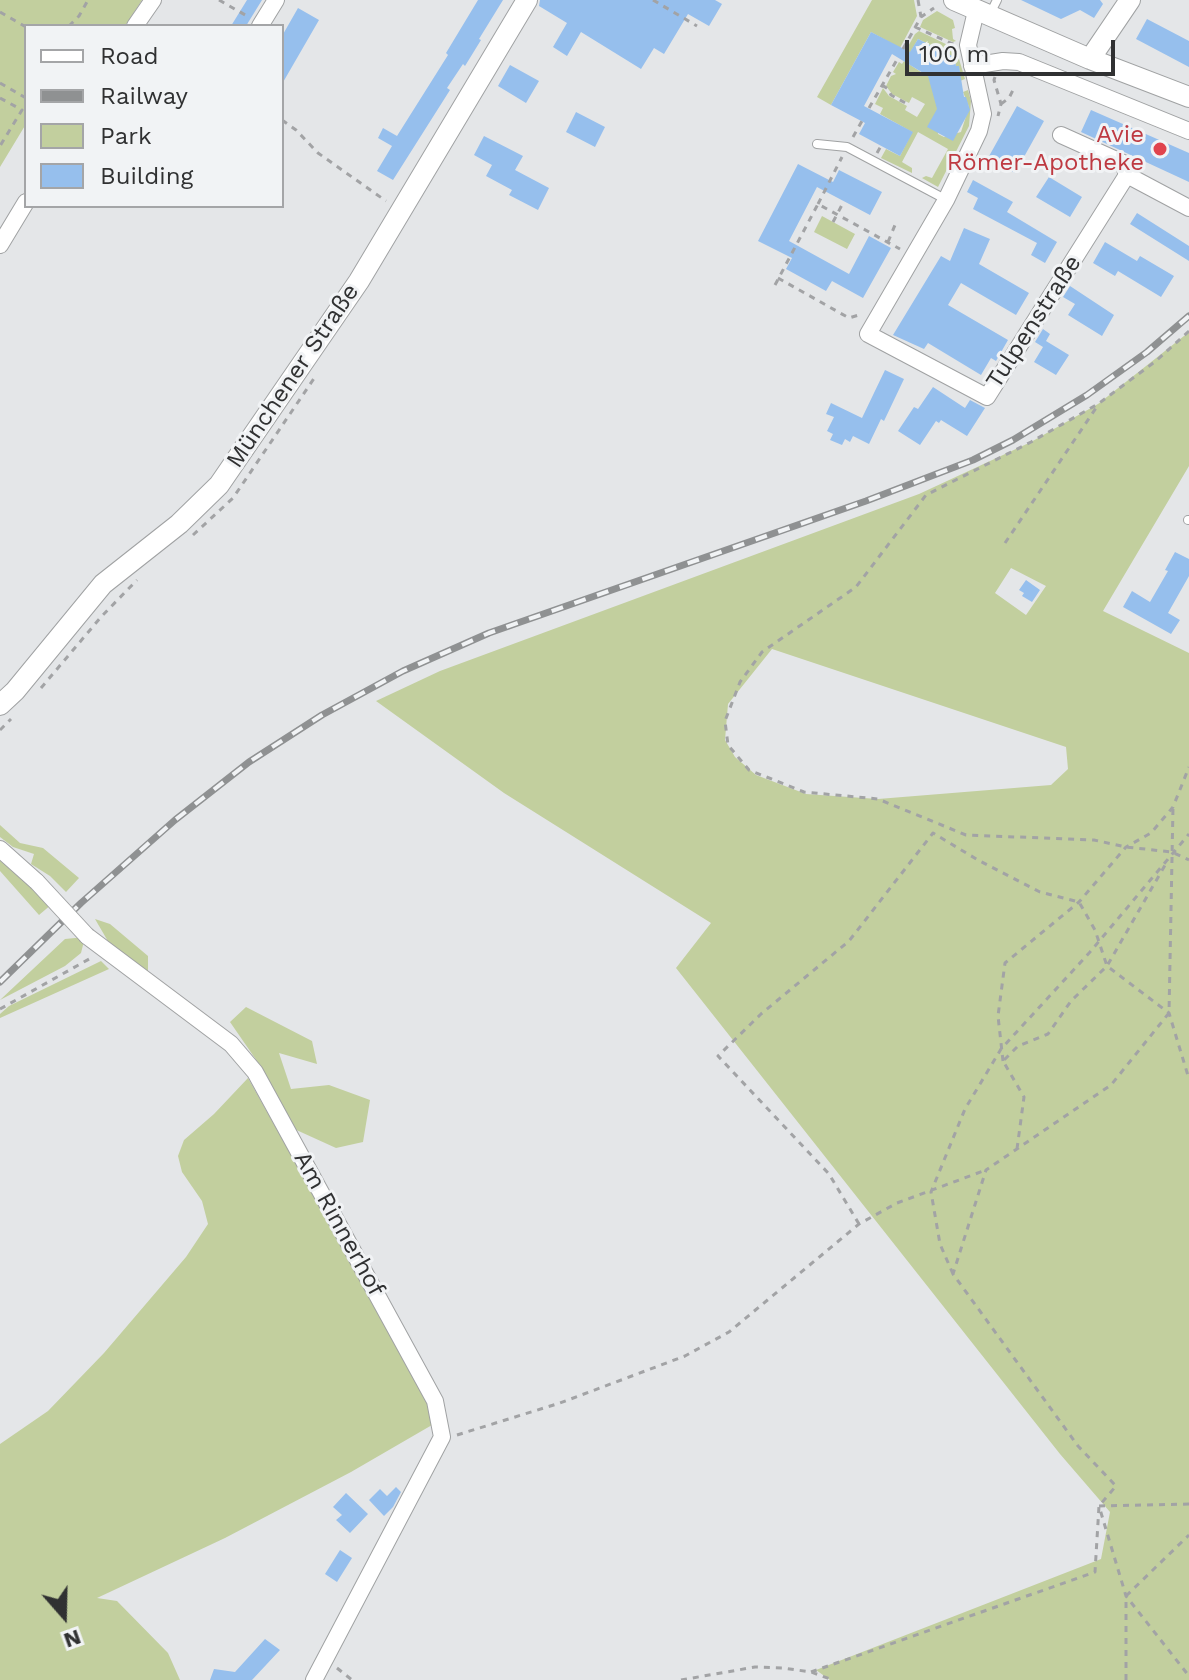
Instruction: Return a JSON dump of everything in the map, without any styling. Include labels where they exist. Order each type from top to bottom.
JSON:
[{"type":"street","points":[[136,24],[153,0]]},
{"type":"street","points":[[261,24],[276,0]]},
{"type":"street","name":"Münchener Straße","points":[[0,705],[103,584],[179,524],[219,485],[359,281],[527,0]]},
{"type":"street","points":[[954,0],[987,9],[1090,59],[1189,97]]},
{"type":"street","points":[[1090,59],[1130,0]]},
{"type":"street","points":[[914,256],[946,200],[979,131],[983,114],[968,45],[987,9]]},
{"type":"street","points":[[972,66],[1019,62],[1189,131]]},
{"type":"street","points":[[1061,135],[1123,163],[1127,175],[1184,208]]},
{"type":"street","name":"Tulpenstraße","points":[[914,256],[868,334],[987,397],[1127,175]]},
{"type":"street","points":[[0,245],[24,205]]},
{"type":"street","name":"Am Rinnerhof","points":[[0,849],[37,882],[87,936],[231,1044],[255,1072],[435,1401],[442,1437],[314,1680]]},
{"type":"lane","points":[[817,144],[847,147],[946,200]]},
{"type":"path","points":[[71,24],[88,0]]},
{"type":"path","points":[[219,0],[258,24]]},
{"type":"path","points":[[653,0],[697,26]]},
{"type":"path","points":[[918,0],[921,17]]},
{"type":"path","points":[[903,49],[921,17],[934,8]]},
{"type":"path","points":[[0,12],[24,26]]},
{"type":"path","points":[[915,27],[959,46]]},
{"type":"path","points":[[869,108],[898,58]]},
{"type":"path","points":[[878,79],[891,95],[909,105]]},
{"type":"path","points":[[0,83],[24,97]]},
{"type":"path","points":[[1001,104],[1009,98],[1015,86]]},
{"type":"path","points":[[0,98],[22,110],[0,146]]},
{"type":"path","points":[[284,121],[318,153],[401,212]]},
{"type":"path","points":[[775,285],[862,121]]},
{"type":"path","points":[[833,222],[843,203]]},
{"type":"path","points":[[818,204],[914,256]]},
{"type":"path","points":[[888,242],[895,225]]},
{"type":"path","points":[[778,278],[849,318],[869,312]]},
{"type":"path","points":[[1189,331],[1156,361],[1098,404],[926,495],[856,587],[762,652],[740,682],[725,721],[728,745],[749,770],[804,792],[878,799],[966,835],[1094,840],[1172,852],[1189,860]]},
{"type":"path","points":[[1005,543],[1098,404]]},
{"type":"path","points":[[1017,1149],[1024,1097],[1003,1061],[998,1016],[1005,963],[1079,902],[1126,847],[1151,833],[1173,807],[1189,768]]},
{"type":"path","points":[[1173,807],[1169,1013],[1189,1079]]},
{"type":"path","points":[[859,1224],[829,1174],[718,1056],[761,1014],[849,941],[933,833],[1040,892],[1079,902],[1099,941],[1107,966],[1169,1013]]},
{"type":"path","points":[[811,1672],[1095,1572],[1099,1506],[1116,1486],[1078,1446],[953,1274],[940,1244],[931,1192],[965,1109],[1001,1049],[1099,941],[1189,834]]},
{"type":"path","points":[[1003,1061],[1018,1046],[1048,1034],[1071,1001],[1107,966],[1172,852]]},
{"type":"path","points":[[0,1009],[104,950]]},
{"type":"path","points":[[454,1435],[560,1403],[685,1356],[729,1332],[859,1224],[897,1203],[986,1170],[1111,1085],[1169,1013]]},
{"type":"path","points":[[953,1274],[986,1170]]},
{"type":"path","points":[[1099,1506],[1189,1504]]},
{"type":"path","points":[[1099,1506],[1126,1596],[1126,1680]]},
{"type":"path","points":[[1126,1596],[1189,1535]]},
{"type":"path","points":[[1126,1596],[1189,1676]]},
{"type":"path","points":[[681,1680],[755,1667],[811,1672],[833,1680]]},
{"type":"path","points":[[340,1672],[352,1680]]},
{"type":"green space","points":[[0,0],[142,0],[126,24],[24,24],[24,127],[0,167]]},
{"type":"green space","points":[[872,0],[914,0],[917,16],[900,48],[871,32],[831,105],[817,97]]},
{"type":"green space","points":[[937,11],[953,20],[953,39],[956,41],[920,27],[923,20]]},
{"type":"green space","points":[[919,31],[956,49],[965,79],[960,81],[959,66],[956,66],[954,57],[918,39],[910,53],[906,50]]},
{"type":"green space","points":[[904,61],[924,74],[926,72],[931,80],[937,103],[938,134],[944,137],[961,132],[969,107],[963,92],[968,90],[971,101],[969,126],[938,187],[922,178],[932,178],[948,149],[918,132],[902,162],[912,168],[912,173],[881,158],[886,149],[900,156],[912,132],[880,114],[883,108],[875,104],[883,88],[889,96],[907,106],[905,110],[917,117],[925,104],[912,97],[909,103],[892,94],[886,86],[891,76],[896,74],[893,72],[899,62],[902,64]]},
{"type":"green space","points":[[822,216],[855,234],[847,249],[814,232]]},
{"type":"green space","points":[[1189,332],[1189,466],[1103,611],[1189,653],[1189,1680],[830,1680],[816,1670],[1101,1559],[1110,1512],[1060,1454],[676,968],[711,923],[504,793],[376,701],[440,671],[919,494],[1031,442],[1098,404]],"holes":[[[1011,568],[1046,586],[1026,615],[995,593]],[[772,649],[1066,747],[1068,769],[1051,785],[878,799],[806,794],[756,775],[735,757],[725,740],[728,704]]]},
{"type":"green space","points":[[0,825],[20,843],[43,848],[79,878],[66,892],[50,876],[31,864],[34,854],[13,847],[0,837]]},
{"type":"green space","points":[[0,859],[52,904],[39,915],[0,871]]},
{"type":"green space","points":[[95,919],[110,924],[148,956],[148,976],[109,943]]},
{"type":"green space","points":[[85,937],[81,953],[65,966],[0,1000],[65,939]]},
{"type":"green space","points":[[101,961],[109,969],[0,1018],[9,1006]]},
{"type":"green space","points":[[246,1007],[312,1041],[317,1064],[279,1053],[291,1089],[329,1085],[370,1100],[363,1142],[336,1148],[292,1128],[259,1064],[230,1022]]},
{"type":"green space","points":[[248,1078],[429,1401],[432,1425],[351,1472],[225,1538],[97,1598],[117,1601],[168,1653],[180,1680],[0,1680],[0,1444],[48,1411],[104,1353],[186,1257],[208,1224],[202,1201],[182,1172],[178,1156],[184,1140]]},
{"type":"building","points":[[247,0],[262,0],[247,24],[232,24]]},
{"type":"building","points":[[478,0],[503,0],[393,180],[377,171],[392,146],[378,138],[383,128],[397,136]]},
{"type":"building","points":[[540,0],[715,0],[722,4],[709,26],[688,14],[664,54],[654,48],[641,69],[581,32],[567,56],[553,47],[567,23],[539,6]]},
{"type":"building","points":[[1021,0],[1100,0],[1103,4],[1094,18],[1080,10],[1061,19]]},
{"type":"building","points":[[298,8],[319,20],[284,81],[284,32]]},
{"type":"building","points":[[1147,19],[1189,41],[1189,67],[1136,39]]},
{"type":"building","points":[[871,32],[910,52],[918,39],[954,57],[970,110],[953,141],[927,127],[937,109],[928,76],[892,54],[864,106],[913,132],[900,156],[859,134],[865,123],[831,105]]},
{"type":"building","points":[[510,65],[539,81],[526,103],[498,86]]},
{"type":"building","points":[[1017,106],[1044,121],[1015,173],[988,158]]},
{"type":"building","points":[[1091,110],[1189,153],[1189,182],[1081,132]]},
{"type":"building","points":[[576,112],[605,127],[595,147],[566,132]]},
{"type":"building","points":[[484,136],[523,156],[515,170],[549,188],[538,210],[509,195],[512,190],[486,176],[492,165],[474,155]]},
{"type":"building","points":[[798,164],[833,182],[839,170],[882,192],[870,215],[817,187],[789,241],[849,274],[869,236],[891,248],[863,298],[832,281],[826,291],[786,269],[792,258],[758,241]]},
{"type":"building","points":[[1049,177],[1082,197],[1070,217],[1036,197]]},
{"type":"building","points":[[973,180],[1013,202],[1007,212],[1057,242],[1045,263],[1031,255],[1037,243],[973,209],[978,198],[967,192]]},
{"type":"building","points":[[1137,213],[1189,246],[1189,261],[1130,224]]},
{"type":"building","points":[[964,228],[990,239],[979,264],[1029,293],[1016,315],[961,283],[948,305],[1008,340],[996,361],[991,358],[981,375],[928,343],[924,349],[893,335],[941,256],[950,261]]},
{"type":"building","points":[[1105,242],[1137,261],[1140,256],[1174,276],[1161,297],[1118,271],[1115,276],[1093,263]]},
{"type":"building","points":[[1070,286],[1114,315],[1102,336],[1068,315],[1075,304],[1063,297]]},
{"type":"building","points":[[1043,329],[1050,334],[1046,341],[1069,355],[1056,375],[1034,362],[1043,347],[1035,342]]},
{"type":"building","points":[[885,370],[904,379],[869,444],[853,436],[850,442],[845,439],[842,445],[830,440],[833,434],[827,431],[834,417],[826,414],[831,403],[862,418]]},
{"type":"building","points":[[933,387],[965,408],[970,400],[985,408],[967,436],[941,420],[939,423],[936,421],[920,445],[898,431],[914,407],[918,409]]},
{"type":"building","points":[[1175,552],[1189,559],[1189,576],[1168,613],[1180,620],[1171,634],[1123,607],[1132,591],[1150,602]]},
{"type":"building","points":[[1026,580],[1040,590],[1032,602],[1019,590]]},
{"type":"building","points":[[396,1487],[401,1492],[384,1516],[369,1500],[380,1489],[387,1496]]},
{"type":"building","points":[[346,1493],[368,1514],[350,1533],[336,1520],[342,1515],[333,1507]]},
{"type":"building","points":[[340,1550],[352,1558],[337,1582],[325,1574]]},
{"type":"building","points":[[265,1639],[280,1650],[252,1680],[210,1680],[214,1669],[235,1672]]},
{"type":"railway","points":[[0,982],[81,903],[175,820],[249,762],[322,715],[403,671],[489,633],[866,501],[973,460],[1013,440],[1087,395],[1147,352],[1189,316]]},
{"type":"place","name":"Avie Römer-Apotheke","points":[[1160,149]]}]
